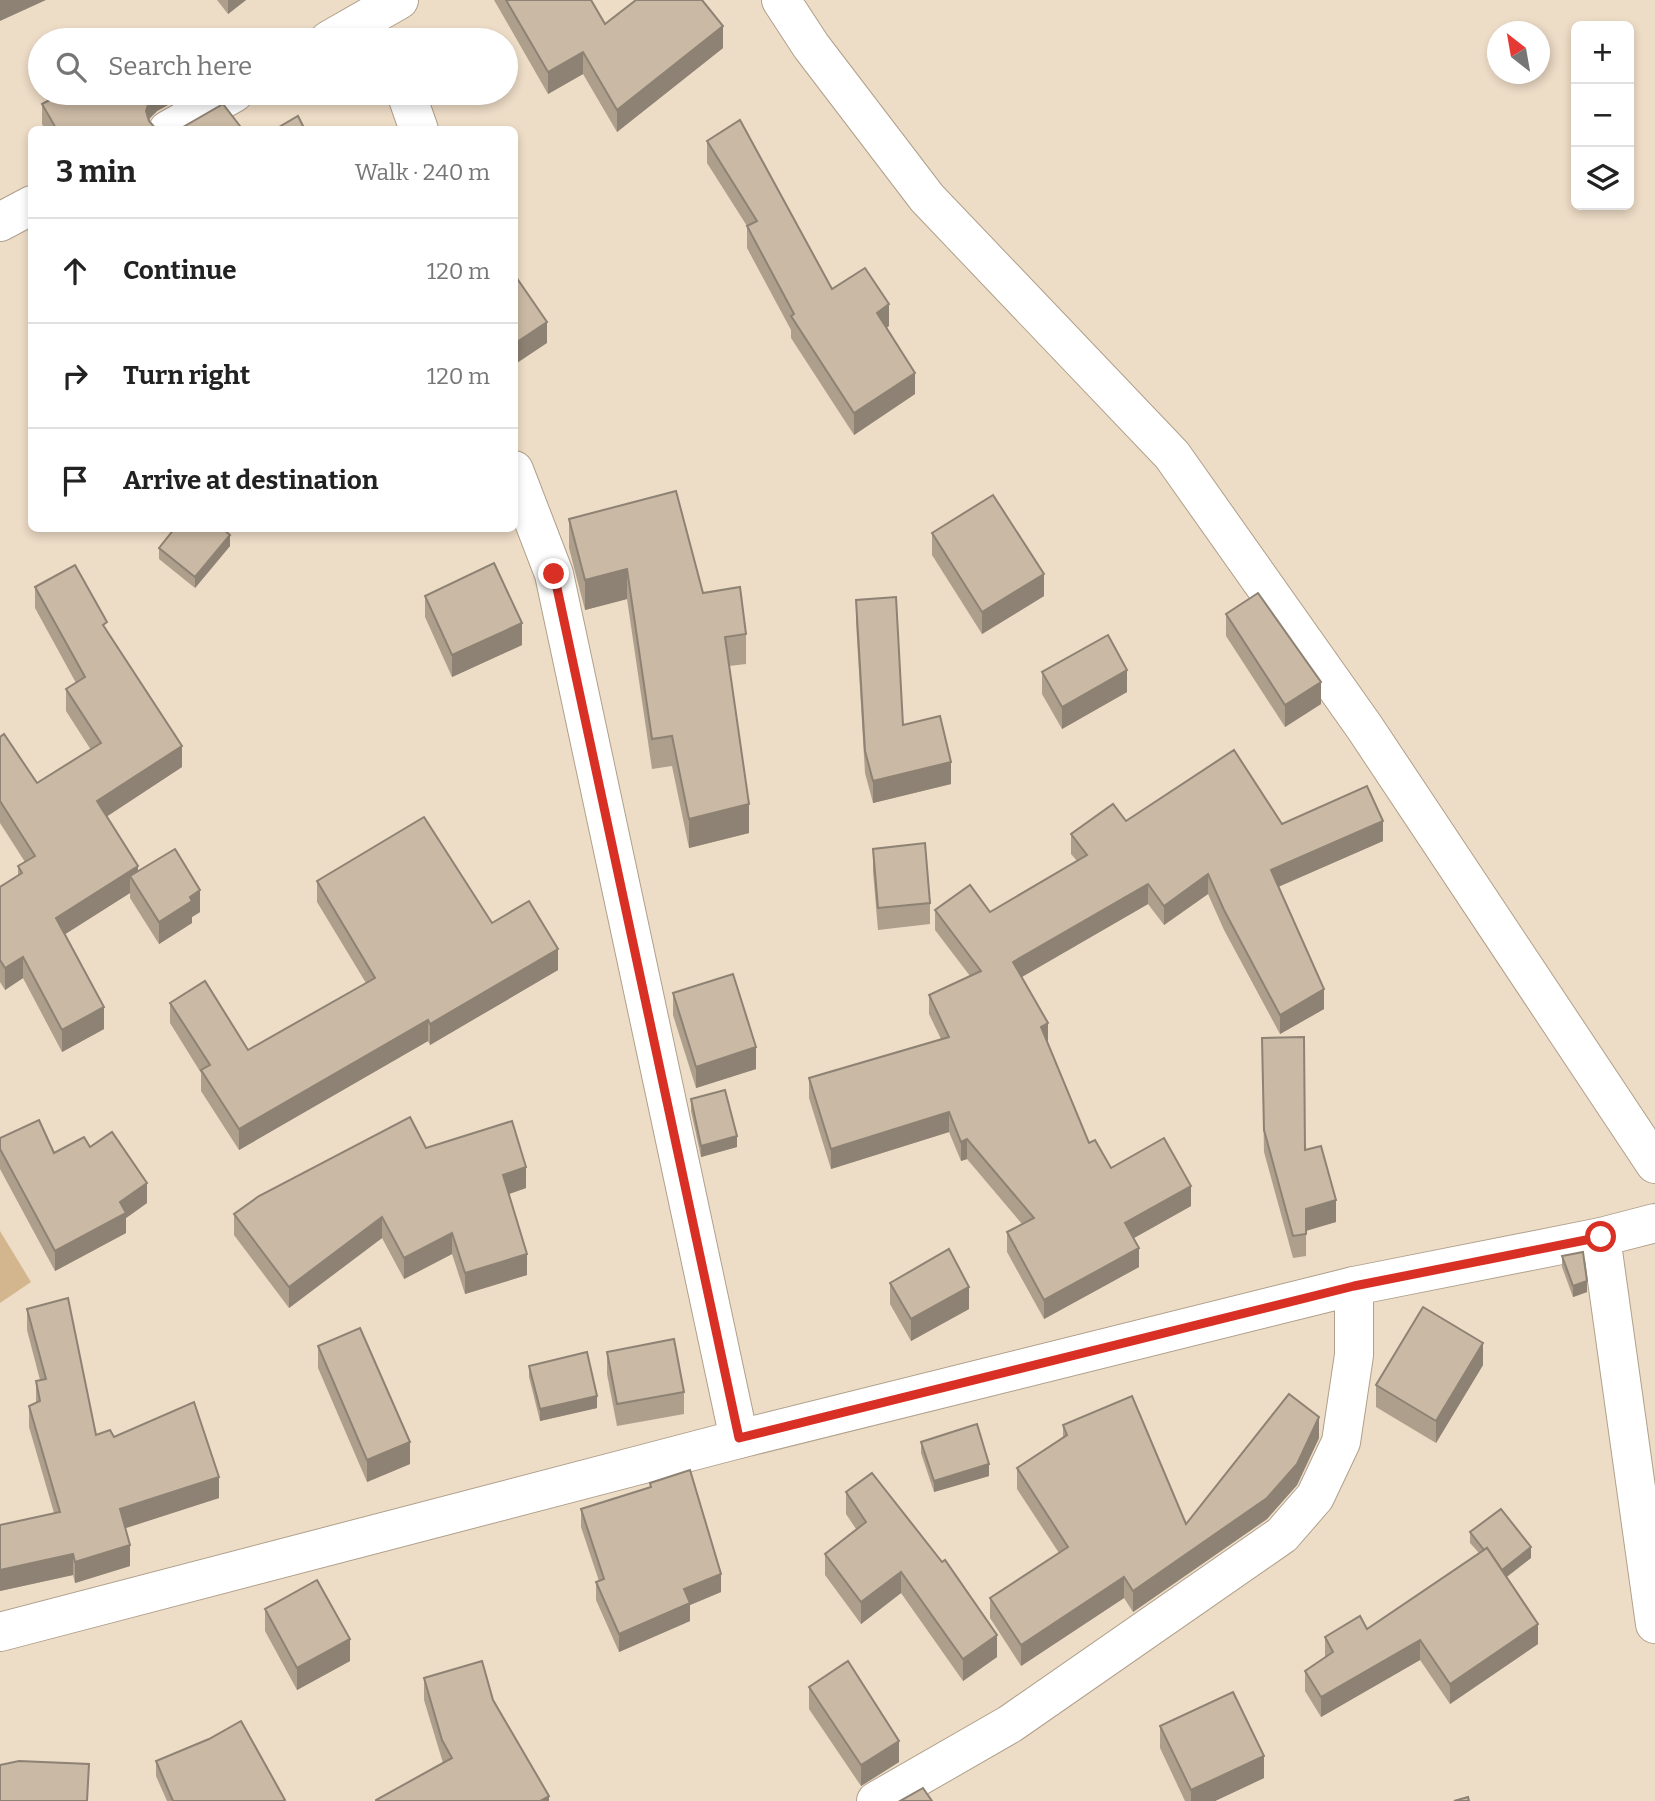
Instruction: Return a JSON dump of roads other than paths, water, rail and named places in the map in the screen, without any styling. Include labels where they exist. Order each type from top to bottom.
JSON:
[{"type":"street","points":[[781,0],[811,46],[927,198],[1172,455],[1365,727],[1655,1164]]},
{"type":"street","points":[[361,28],[388,18]]},
{"type":"street","points":[[175,126],[213,105]]},
{"type":"street","points":[[410,105],[418,126]]},
{"type":"street","points":[[0,222],[28,207]]},
{"type":"street","points":[[518,480],[554,574],[739,1438]]},
{"type":"street","points":[[0,1632],[739,1438],[1354,1286],[1601,1237],[1655,1223]]},
{"type":"street","points":[[1601,1237],[1655,1623]]},
{"type":"street","points":[[876,1801],[1010,1724],[1282,1535],[1315,1497],[1341,1442],[1354,1355],[1354,1286]]}]
